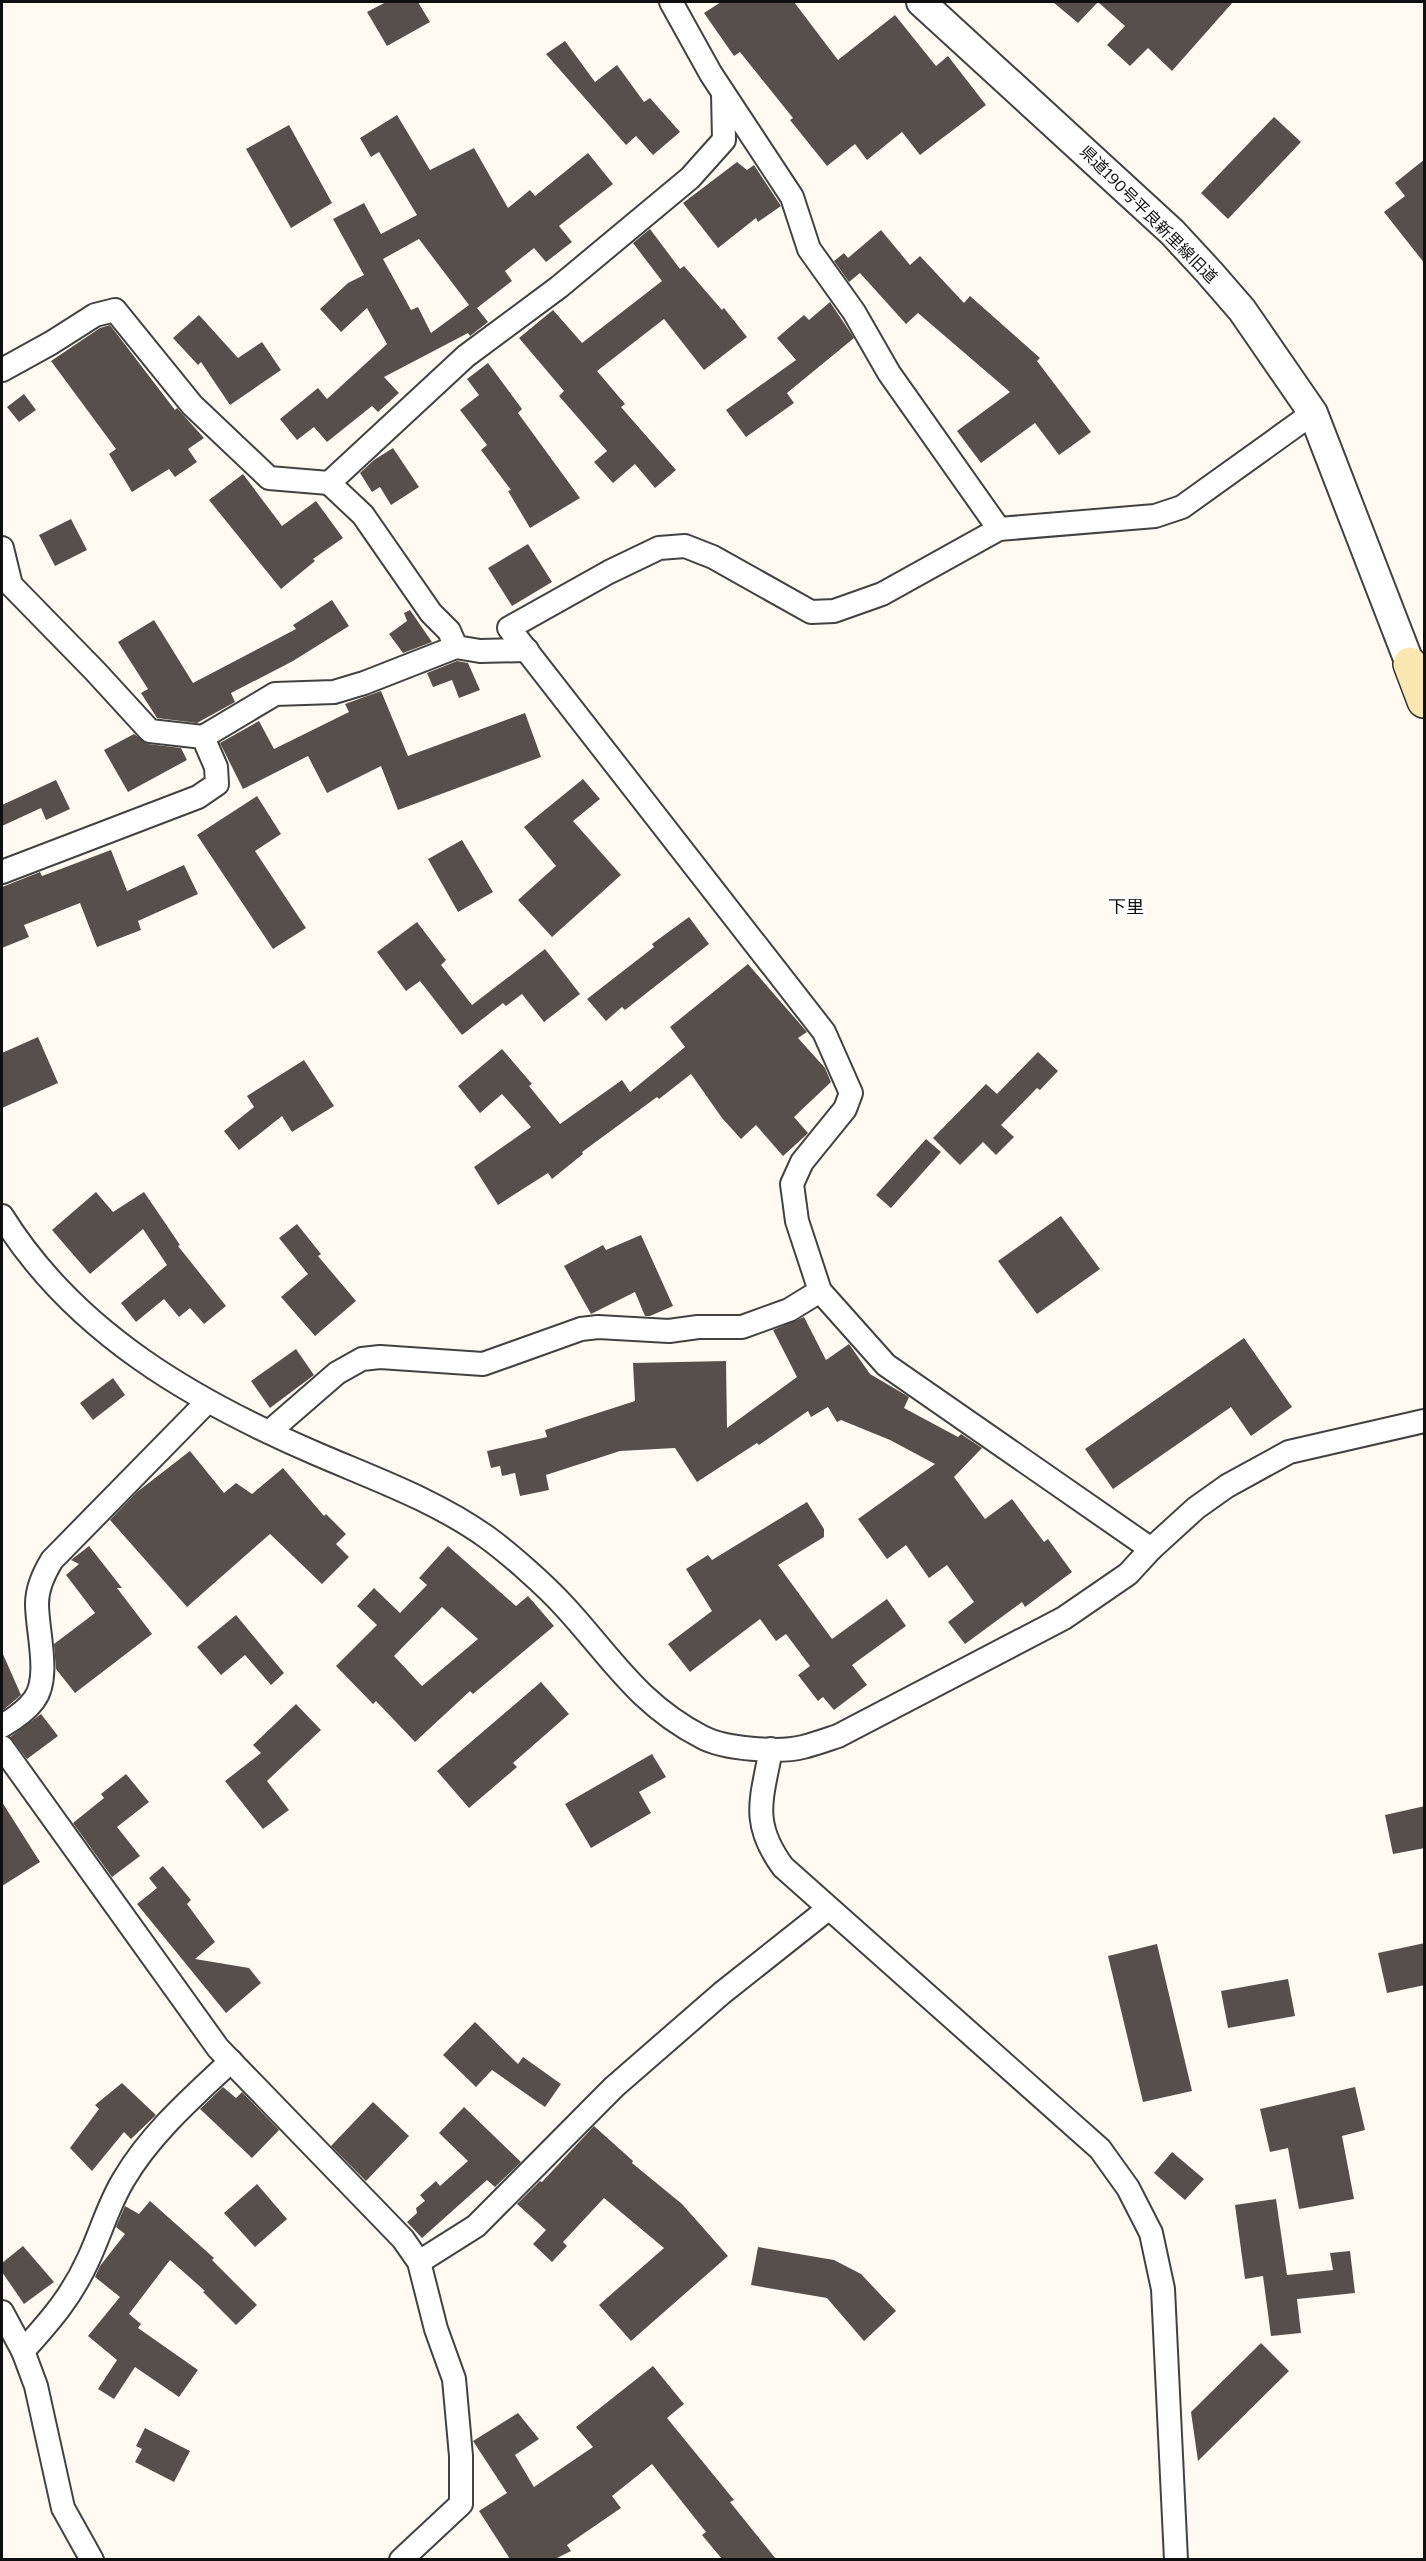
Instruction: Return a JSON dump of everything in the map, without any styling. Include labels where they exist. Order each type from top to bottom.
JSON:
[{"type":"main road","points":[[1410,663],[1425,701]]},
{"type":"street","points":[[672,2],[723,93],[792,197],[809,249],[854,312],[889,373],[999,529]]},
{"type":"street","name":"県道190号平良新里線旧道","points":[[928,4],[1172,232],[1242,310],[1313,413],[1410,663]]},
{"type":"street","points":[[329,483],[466,356],[559,286],[690,178],[724,140],[723,93]]},
{"type":"street","points":[[2,370],[95,315],[115,310],[192,405],[269,478],[329,483],[363,515],[431,613],[449,631],[456,647]]},
{"type":"street","points":[[1151,1549],[886,1365],[820,1291],[797,1221],[792,1184],[802,1162],[845,1108],[851,1093],[824,1032],[509,628],[609,572],[659,549],[685,546],[713,557],[811,612],[834,611],[882,594],[999,529],[1155,516],[1182,507],[1313,413]]},
{"type":"street","points":[[2,548],[11,585],[150,731],[203,737],[275,694],[333,692],[364,683],[456,647],[480,651],[527,650]]},
{"type":"street","points":[[2,872],[198,797],[217,784],[216,767],[203,737]]},
{"type":"street","points":[[4,1226],[49,1281],[80,1311],[113,1340],[151,1367],[207,1402],[268,1432],[391,1485],[468,1524],[492,1541],[564,1606],[629,1683],[651,1703],[704,1739],[738,1747],[801,1748],[838,1736],[1064,1618],[1128,1574],[1151,1549],[1196,1508],[1227,1486],[1289,1452],[1425,1421]]},
{"type":"street","points":[[268,1432],[337,1373],[362,1359],[483,1364],[581,1329],[669,1331],[698,1328],[742,1328],[789,1310],[820,1291]]},
{"type":"street","points":[[2,1726],[19,1716],[36,1699],[43,1679],[37,1601],[44,1573],[52,1560],[207,1402]]},
{"type":"street","points":[[2,1747],[218,2048],[403,2239],[419,2262],[436,2329],[454,2379],[461,2456],[461,2504],[401,2559]]},
{"type":"street","points":[[771,1749],[760,1821],[769,1848],[783,1867],[1100,2150],[1128,2188],[1151,2233],[1163,2289],[1176,2559]]},
{"type":"street","points":[[419,2262],[476,2226],[614,2087],[722,1993],[828,1909]]},
{"type":"street","points":[[23,2351],[61,2310],[88,2261],[123,2180],[136,2160],[178,2112],[231,2061]]},
{"type":"street","points":[[2,2312],[23,2351],[36,2386],[63,2508],[92,2559]]},
{"type":"building","points":[[386,2],[418,2],[430,22],[387,46],[367,12]]},
{"type":"building","points":[[721,2],[794,2],[838,60],[895,15],[936,66],[948,56],[986,105],[920,155],[902,132],[867,160],[855,144],[827,166],[790,120],[793,118],[740,52],[734,56],[704,13]]},
{"type":"building","points":[[1053,2],[1098,2],[1078,23]]},
{"type":"building","points":[[1098,2],[1233,2],[1172,71],[1148,48],[1130,66],[1107,45],[1125,26]]},
{"type":"building","points":[[565,41],[595,82],[617,65],[644,102],[650,98],[680,132],[653,155],[636,136],[626,145],[546,54]]},
{"type":"building","points":[[397,115],[430,170],[474,148],[508,208],[530,190],[535,196],[588,153],[613,184],[559,226],[572,242],[546,262],[534,248],[505,271],[512,281],[477,308],[488,322],[470,336],[468,333],[384,377],[399,393],[378,412],[372,406],[327,442],[314,427],[297,440],[280,419],[318,388],[327,399],[387,344],[367,308],[341,332],[320,309],[348,283],[364,275],[333,219],[364,203],[381,234],[417,215],[379,152],[371,157],[360,138]],"holes":[[[419,239],[469,305],[431,333],[418,307],[411,310],[383,259]]]},
{"type":"building","points":[[1274,117],[1301,142],[1228,219],[1201,193]]},
{"type":"building","points":[[289,125],[332,203],[291,228],[246,149]]},
{"type":"building","points":[[1425,159],[1425,264],[1384,212],[1405,196],[1395,183]]},
{"type":"building","points":[[737,162],[747,170],[754,165],[781,206],[758,222],[756,218],[718,248],[683,203]]},
{"type":"building","points":[[650,229],[680,269],[684,266],[722,310],[724,308],[747,337],[704,370],[664,319],[597,371],[625,404],[621,407],[676,470],[655,488],[635,464],[613,483],[594,462],[607,451],[559,396],[564,391],[519,338],[553,310],[582,343],[662,281],[633,243]]},
{"type":"building","points":[[881,230],[910,265],[920,256],[964,303],[970,296],[1040,358],[1037,361],[1091,432],[1059,455],[1035,423],[981,463],[957,431],[1010,392],[918,313],[906,324],[860,273],[849,282],[834,261],[844,253],[848,258]]},
{"type":"building","points":[[830,302],[854,338],[787,393],[794,403],[746,437],[726,410],[796,360],[777,338],[804,315],[809,320]]},
{"type":"building","points":[[199,315],[238,358],[262,342],[281,370],[230,405],[201,362],[198,365],[173,338]]},
{"type":"building","points":[[110,325],[175,410],[177,408],[204,438],[188,449],[197,462],[175,477],[169,469],[132,492],[109,454],[116,449],[51,361],[100,328]]},
{"type":"building","points":[[488,363],[522,409],[518,413],[580,498],[530,528],[508,491],[511,490],[481,450],[487,445],[460,410],[479,395],[467,379]]},
{"type":"building","points":[[24,394],[36,410],[19,422],[7,407]]},
{"type":"building","points":[[393,448],[419,487],[391,505],[380,487],[372,492],[360,473],[374,460]]},
{"type":"building","points":[[243,474],[282,526],[316,501],[343,538],[313,559],[315,561],[281,589],[209,500]]},
{"type":"building","points":[[71,519],[87,550],[55,566],[39,535]]},
{"type":"building","points":[[528,544],[552,582],[512,606],[488,568]]},
{"type":"building","points":[[332,600],[349,626],[293,661],[231,693],[235,702],[197,723],[157,718],[141,693],[148,689],[118,642],[154,620],[193,683],[296,629],[293,625]]},
{"type":"building","points":[[410,610],[432,642],[403,653],[389,634],[407,621],[404,613]]},
{"type":"building","points":[[457,661],[468,663],[480,690],[459,698],[452,680],[433,687],[427,673]]},
{"type":"building","points":[[381,691],[408,756],[525,713],[541,757],[398,810],[381,766],[327,793],[308,756],[243,789],[220,743],[259,721],[274,749],[349,712],[345,704]]},
{"type":"building","points":[[134,734],[148,744],[181,748],[187,760],[128,792],[104,750]]},
{"type":"building","points":[[583,779],[600,799],[573,821],[621,875],[552,937],[518,900],[556,866],[524,827]]},
{"type":"building","points":[[56,780],[70,809],[46,820],[41,808],[2,826],[2,805]]},
{"type":"building","points":[[257,796],[281,834],[255,851],[306,928],[273,949],[197,835]]},
{"type":"building","points":[[462,840],[493,892],[458,912],[428,859]]},
{"type":"building","points":[[111,850],[127,891],[184,865],[198,894],[138,921],[141,930],[97,947],[80,903],[24,925],[29,937],[2,948],[2,887],[40,872],[42,876]]},
{"type":"building","points":[[689,917],[709,944],[625,1010],[622,1007],[606,1021],[587,999],[654,947],[652,944]]},
{"type":"building","points":[[417,922],[446,960],[441,965],[472,1005],[545,949],[580,994],[544,1022],[522,994],[506,1006],[503,1003],[462,1035],[420,981],[406,991],[377,952]]},
{"type":"building","points":[[748,964],[807,1032],[798,1038],[825,1068],[831,1082],[794,1117],[808,1133],[805,1136],[783,1156],[756,1125],[741,1139],[722,1118],[691,1074],[582,1152],[583,1154],[552,1179],[548,1173],[498,1205],[474,1167],[531,1127],[502,1094],[480,1113],[458,1086],[502,1049],[532,1084],[529,1086],[560,1124],[622,1080],[630,1092],[685,1047],[670,1027]]},
{"type":"building","points":[[38,1037],[58,1083],[2,1108],[2,1053]]},
{"type":"building","points":[[1038,1052],[1058,1071],[1040,1090],[1037,1088],[1001,1125],[1014,1137],[996,1155],[983,1142],[960,1165],[933,1138],[986,1084],[997,1094]]},
{"type":"building","points":[[304,1060],[334,1106],[292,1132],[282,1116],[239,1150],[224,1131],[254,1107],[247,1096]]},
{"type":"building","points":[[926,1139],[941,1152],[891,1208],[876,1195]]},
{"type":"building","points":[[96,1192],[113,1212],[144,1192],[180,1245],[178,1246],[226,1306],[204,1324],[190,1308],[179,1317],[164,1299],[136,1322],[121,1303],[167,1265],[143,1229],[90,1274],[52,1230]]},
{"type":"building","points":[[1061,1216],[1100,1269],[1037,1314],[998,1261]]},
{"type":"building","points":[[297,1224],[321,1254],[318,1256],[356,1301],[315,1336],[281,1297],[308,1274],[279,1238]]},
{"type":"building","points":[[641,1235],[673,1306],[645,1316],[635,1292],[591,1314],[564,1266],[603,1245],[606,1250]]},
{"type":"building","points":[[804,1317],[826,1360],[849,1344],[870,1374],[909,1397],[904,1408],[958,1437],[961,1434],[982,1448],[954,1477],[985,1519],[1012,1499],[1044,1542],[1048,1539],[1072,1572],[1025,1607],[1022,1602],[965,1644],[948,1622],[974,1602],[947,1565],[929,1578],[906,1545],[887,1559],[858,1519],[935,1464],[890,1440],[841,1420],[837,1422],[828,1407],[811,1417],[808,1411],[759,1445],[757,1443],[697,1482],[675,1448],[620,1451],[546,1475],[549,1490],[520,1496],[515,1473],[502,1476],[500,1466],[491,1468],[487,1451],[547,1437],[545,1430],[635,1401],[633,1363],[726,1361],[727,1428],[797,1377],[773,1330]]},
{"type":"building","points":[[1244,1338],[1292,1407],[1251,1436],[1231,1407],[1113,1489],[1085,1449]]},
{"type":"building","points":[[296,1349],[314,1375],[270,1408],[251,1381]]},
{"type":"building","points":[[113,1378],[125,1395],[93,1420],[80,1403]]},
{"type":"building","points":[[190,1451],[224,1493],[236,1483],[252,1494],[283,1468],[324,1516],[326,1514],[346,1534],[336,1544],[349,1557],[322,1584],[270,1534],[187,1607],[110,1520],[137,1492]]},
{"type":"building","points":[[807,1502],[824,1529],[824,1537],[778,1565],[832,1639],[887,1599],[906,1626],[852,1665],[867,1685],[834,1710],[823,1697],[818,1701],[798,1675],[810,1666],[786,1634],[776,1641],[760,1619],[690,1672],[668,1644],[712,1611],[686,1569],[708,1555],[712,1560]]},
{"type":"building","points":[[89,1546],[122,1588],[117,1588],[152,1634],[75,1693],[56,1669],[54,1644],[95,1613],[66,1575],[79,1564],[71,1560]]},
{"type":"building","points":[[448,1546],[516,1606],[528,1596],[554,1626],[473,1694],[470,1691],[415,1742],[376,1701],[373,1704],[336,1666],[377,1625],[357,1606],[374,1588],[400,1613],[427,1585],[419,1578]],"holes":[[[442,1607],[478,1639],[422,1686],[394,1656]]]},
{"type":"building","points":[[236,1615],[284,1673],[271,1685],[245,1655],[221,1675],[197,1647]]},
{"type":"building","points":[[2,1652],[21,1695],[2,1711]]},
{"type":"building","points":[[541,1682],[569,1714],[513,1763],[517,1767],[469,1808],[437,1771]]},
{"type":"building","points":[[296,1704],[321,1730],[267,1781],[289,1810],[263,1829],[225,1781],[261,1753],[253,1745]]},
{"type":"building","points":[[41,1714],[58,1736],[27,1759],[10,1737]]},
{"type":"building","points":[[652,1754],[666,1777],[639,1792],[651,1813],[591,1848],[565,1804]]},
{"type":"building","points":[[126,1774],[149,1802],[117,1827],[140,1856],[112,1877],[73,1823],[104,1798],[101,1794]]},
{"type":"building","points":[[2,1802],[40,1862],[2,1886]]},
{"type":"building","points":[[1425,1806],[1425,1848],[1393,1854],[1385,1815]]},
{"type":"building","points":[[163,1866],[191,1900],[187,1904],[215,1942],[195,1959],[249,1968],[261,1983],[226,2013],[137,1904],[157,1888],[149,1878]]},
{"type":"building","points":[[1425,1943],[1425,1985],[1387,1993],[1378,1953]]},
{"type":"building","points":[[1157,1944],[1192,2091],[1143,2102],[1108,1956]]},
{"type":"building","points":[[1288,1979],[1295,2016],[1228,2028],[1221,1991]]},
{"type":"building","points":[[475,2022],[518,2064],[523,2057],[561,2084],[545,2107],[492,2070],[476,2087],[443,2055]]},
{"type":"building","points":[[122,2083],[156,2115],[131,2139],[124,2132],[92,2171],[70,2148],[99,2109],[95,2105]]},
{"type":"building","points":[[223,2087],[236,2098],[242,2092],[279,2130],[252,2158],[200,2109]]},
{"type":"building","points":[[1355,2087],[1365,2130],[1342,2136],[1354,2199],[1299,2209],[1288,2148],[1270,2152],[1260,2109]]},
{"type":"building","points":[[373,2102],[409,2136],[366,2181],[331,2146]]},
{"type":"building","points":[[464,2107],[521,2162],[495,2187],[487,2180],[422,2238],[407,2222],[417,2213],[416,2208],[425,2201],[420,2195],[436,2181],[440,2186],[468,2161],[439,2133]]},
{"type":"building","points":[[594,2126],[633,2161],[632,2163],[682,2204],[728,2256],[631,2341],[599,2305],[664,2248],[604,2198],[563,2242],[567,2246],[552,2262],[533,2244],[546,2230],[517,2204],[540,2181],[542,2182]]},
{"type":"building","points":[[1172,2152],[1204,2179],[1185,2200],[1154,2173]]},
{"type":"building","points":[[257,2184],[287,2219],[255,2247],[224,2213]]},
{"type":"building","points":[[1276,2199],[1287,2275],[1333,2270],[1330,2253],[1350,2251],[1355,2293],[1297,2299],[1301,2333],[1271,2336],[1263,2276],[1245,2279],[1235,2205]]},
{"type":"building","points":[[150,2201],[214,2258],[212,2260],[257,2305],[236,2325],[203,2292],[205,2291],[170,2260],[129,2314],[141,2324],[138,2328],[198,2370],[179,2397],[135,2367],[114,2399],[98,2389],[117,2360],[88,2336],[120,2297],[95,2277],[100,2266],[125,2234],[116,2227],[125,2206],[139,2214]]},
{"type":"building","points":[[23,2246],[54,2282],[24,2304],[2,2272],[2,2263]]},
{"type":"building","points":[[758,2247],[834,2260],[861,2274],[896,2311],[864,2341],[827,2298],[751,2285]]},
{"type":"building","points":[[1261,2343],[1289,2371],[1198,2461],[1191,2412]]},
{"type":"building","points":[[653,2366],[684,2404],[667,2418],[734,2500],[730,2502],[776,2559],[722,2559],[702,2535],[706,2532],[652,2464],[612,2496],[621,2508],[567,2545],[571,2551],[555,2559],[510,2559],[479,2511],[507,2493],[473,2441],[518,2413],[539,2439],[515,2455],[534,2487],[593,2447],[576,2427]]},
{"type":"building","points":[[145,2428],[190,2451],[174,2482],[135,2462],[142,2449],[136,2446]]},
{"type":"district","name":"下里","points":[[1126,907]]}]
